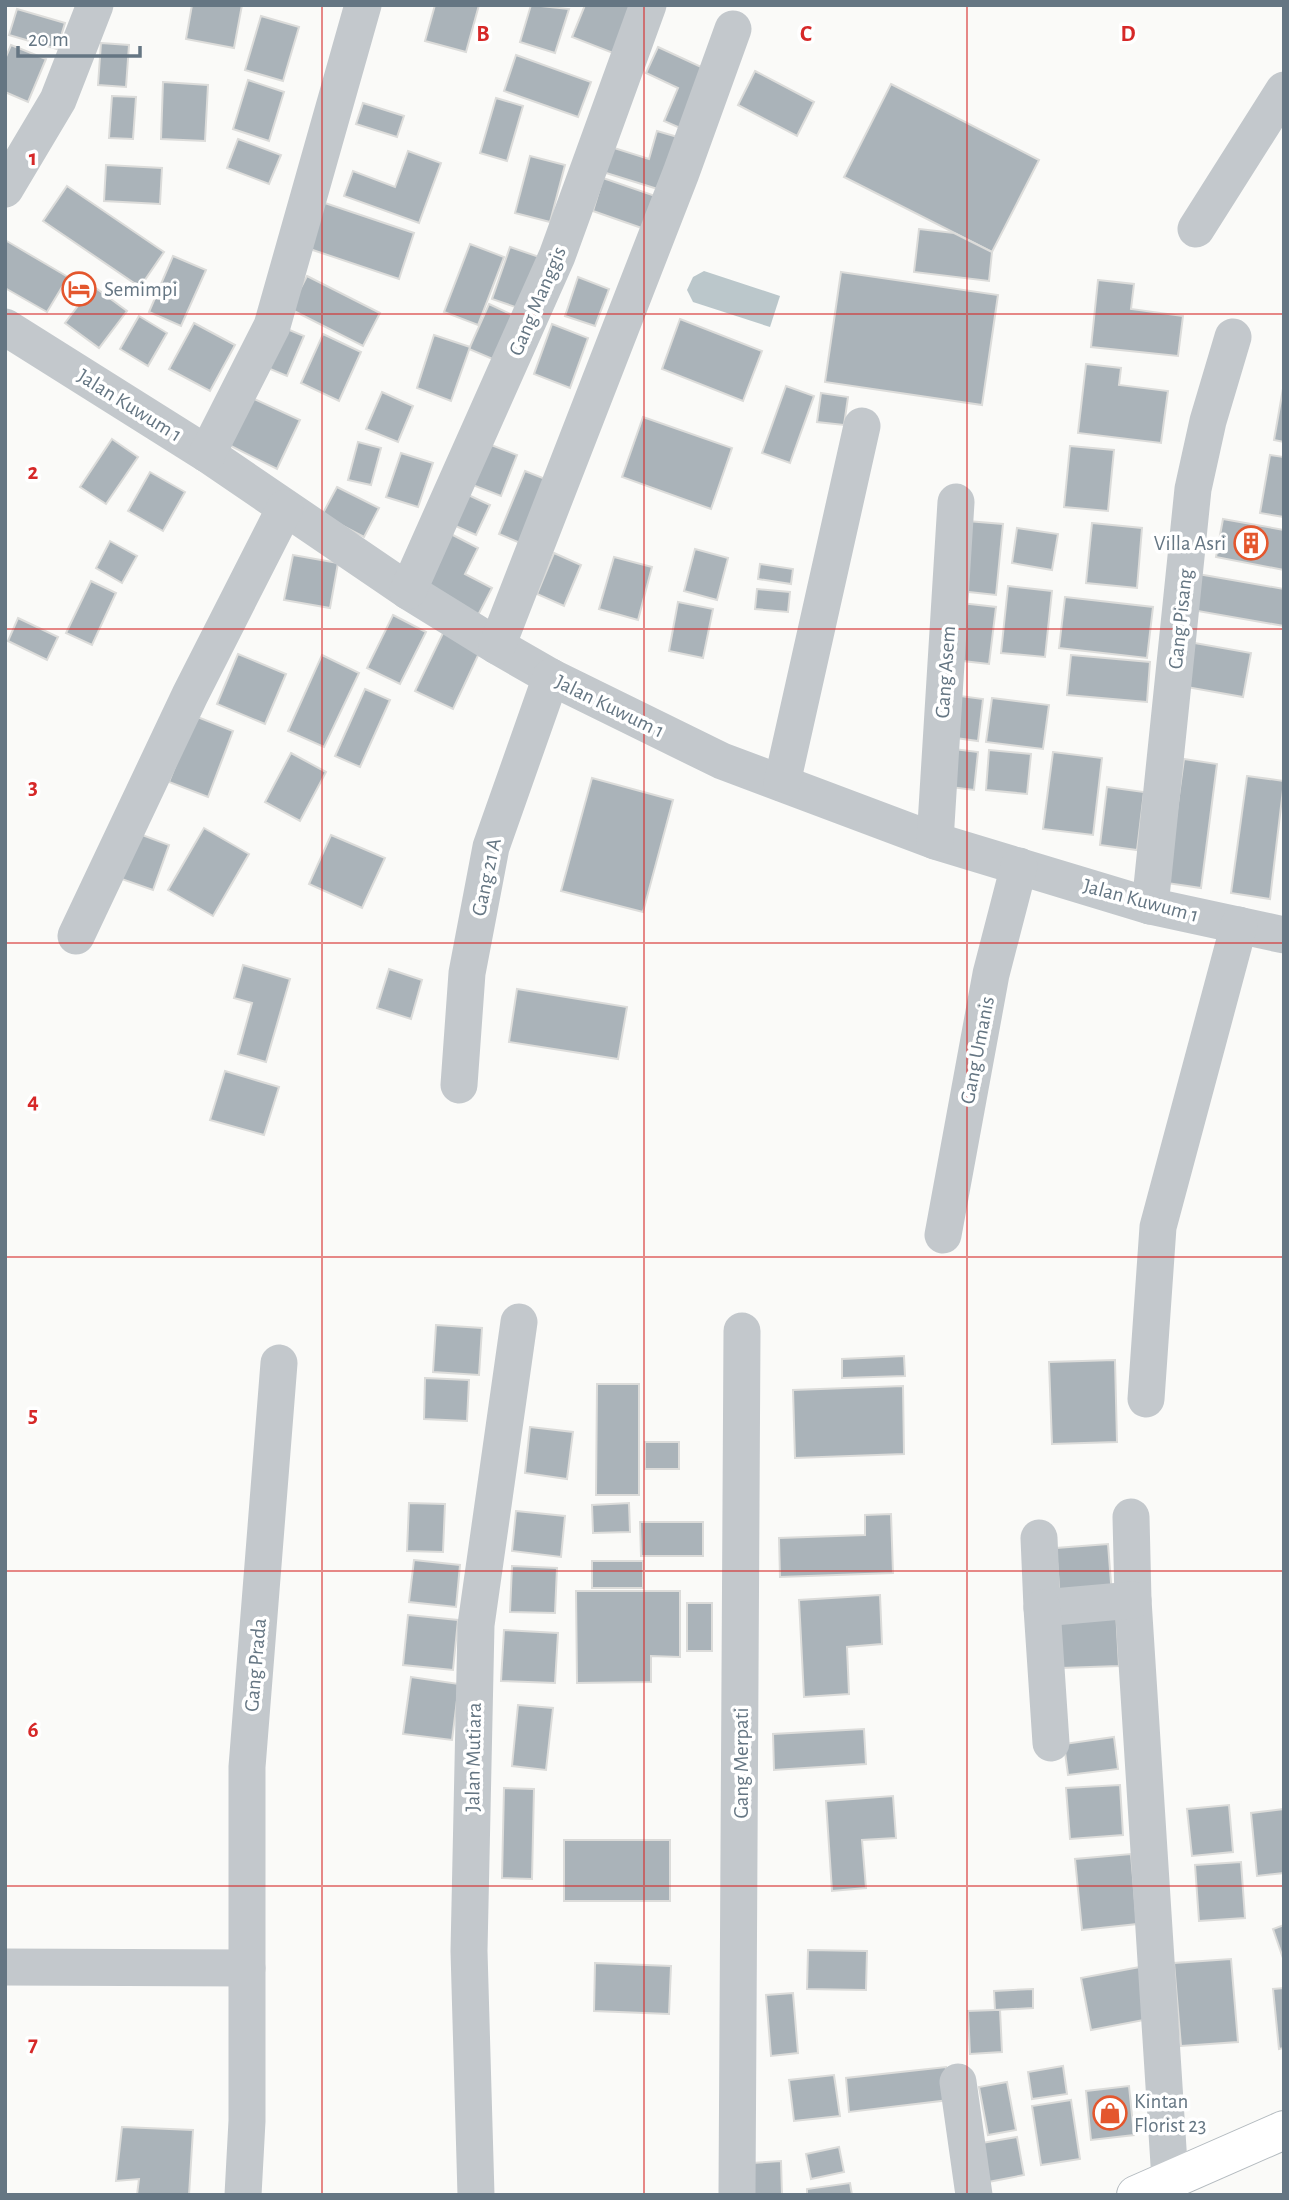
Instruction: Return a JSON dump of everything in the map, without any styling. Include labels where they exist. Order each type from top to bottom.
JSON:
[{"type":"street","points":[[5,189],[58,100],[87,33],[95,5]]},
{"type":"street","points":[[207,454],[272,326],[363,5]]},
{"type":"street","name":"Gang Manggis","points":[[408,591],[557,256],[649,5]]},
{"type":"street","points":[[497,646],[681,173],[733,29]]},
{"type":"street","points":[[1196,229],[1284,90]]},
{"type":"street","name":"Jalan Kuwum 1","points":[[5,327],[207,454],[408,591],[497,646],[551,677],[722,761],[935,841],[1150,905],[1284,935]]},
{"type":"street","name":"Gang Pisang","points":[[1150,905],[1193,489],[1208,421],[1233,337]]},
{"type":"street","points":[[782,783],[862,425]]},
{"type":"street","name":"Gang Asem","points":[[935,841],[956,502]]},
{"type":"street","points":[[76,936],[190,695],[285,508]]},
{"type":"street","name":"Gang 21 A","points":[[459,1085],[467,973],[491,847],[551,677]]},
{"type":"street","name":"Gang Umanis","points":[[943,1235],[991,974],[1019,866]]},
{"type":"street","points":[[1146,1399],[1158,1227],[1238,925]]},
{"type":"street","name":"Jalan Mutiara","points":[[476,2195],[469,1951],[476,1625],[519,1322]]},
{"type":"street","name":"Gang Merpati","points":[[737,2195],[743,1331]]},
{"type":"street","name":"Gang Prada","points":[[243,2195],[247,2121],[247,1767],[279,1363]]},
{"type":"street","points":[[1131,1517],[1153,2188],[1284,2130]]},
{"type":"street","points":[[1039,1538],[1051,1743]]},
{"type":"street","points":[[1042,1608],[1133,1600]]},
{"type":"street","points":[[5,1967],[247,1968]]},
{"type":"street","points":[[958,2082],[974,2195]]},
{"type":"shaded area","points":[[704,271],[780,296],[770,327],[693,302],[687,290],[693,277]]},
{"type":"building","points":[[192,5],[242,5],[234,48],[186,39]]},
{"type":"building","points":[[435,5],[479,5],[466,52],[425,41]]},
{"type":"building","points":[[531,5],[569,9],[555,53],[520,42]]},
{"type":"building","points":[[585,5],[632,5],[613,53],[572,37]]},
{"type":"building","points":[[17,9],[65,23],[57,49],[9,35]]},
{"type":"building","points":[[261,16],[299,27],[283,81],[245,70]]},
{"type":"building","points":[[101,43],[129,45],[126,87],[98,85]]},
{"type":"building","points":[[11,45],[46,59],[28,102],[5,92],[5,59]]},
{"type":"building","points":[[658,47],[712,72],[687,131],[664,121],[678,88],[646,73]]},
{"type":"building","points":[[516,55],[591,82],[578,117],[504,91]]},
{"type":"building","points":[[755,71],[814,102],[797,136],[738,105]]},
{"type":"building","points":[[248,80],[284,92],[269,141],[233,129]]},
{"type":"building","points":[[163,82],[208,85],[205,141],[161,139]]},
{"type":"building","points":[[891,84],[1039,160],[992,252],[844,177]]},
{"type":"building","points":[[112,96],[136,97],[133,139],[109,138]]},
{"type":"building","points":[[496,98],[523,106],[507,161],[480,153]]},
{"type":"building","points":[[363,103],[404,116],[397,137],[356,124]]},
{"type":"building","points":[[657,131],[681,138],[664,191],[603,172],[611,147],[649,159]]},
{"type":"building","points":[[238,139],[281,155],[269,184],[227,168]]},
{"type":"building","points":[[408,151],[441,163],[419,223],[344,196],[353,171],[395,187]]},
{"type":"building","points":[[530,156],[565,165],[550,222],[515,213]]},
{"type":"building","points":[[106,165],[162,168],[160,204],[104,201]]},
{"type":"building","points":[[603,178],[664,199],[653,232],[593,211]]},
{"type":"building","points":[[67,186],[164,252],[140,287],[43,221]]},
{"type":"building","points":[[310,198],[414,233],[399,279],[295,244]]},
{"type":"building","points":[[919,229],[954,233],[992,252],[989,281],[914,272]]},
{"type":"building","points":[[5,240],[68,277],[47,312],[5,288]]},
{"type":"building","points":[[470,244],[504,257],[478,325],[444,312]]},
{"type":"building","points":[[510,247],[548,260],[530,312],[492,299]]},
{"type":"building","points":[[173,256],[206,270],[181,326],[149,312]]},
{"type":"building","points":[[841,272],[998,295],[982,405],[825,382]]},
{"type":"building","points":[[307,276],[380,313],[363,346],[290,309]]},
{"type":"building","points":[[578,277],[609,289],[595,326],[565,316]]},
{"type":"building","points":[[1098,280],[1134,284],[1131,309],[1183,316],[1178,356],[1091,347]]},
{"type":"building","points":[[93,286],[127,311],[99,348],[65,323]]},
{"type":"building","points":[[489,304],[521,319],[502,363],[469,349]]},
{"type":"building","points":[[139,316],[167,333],[148,366],[120,349]]},
{"type":"building","points":[[680,319],[762,351],[743,401],[662,369]]},
{"type":"building","points":[[194,323],[235,345],[210,391],[169,369]]},
{"type":"building","points":[[275,324],[304,336],[287,376],[258,364]]},
{"type":"building","points":[[552,324],[588,338],[570,388],[534,374]]},
{"type":"building","points":[[323,334],[361,352],[339,401],[301,383]]},
{"type":"building","points":[[434,335],[470,347],[451,401],[417,388]]},
{"type":"building","points":[[1086,364],[1121,368],[1119,385],[1168,391],[1161,443],[1078,433]]},
{"type":"building","points":[[1284,383],[1284,442],[1274,440]]},
{"type":"building","points":[[786,386],[814,396],[790,463],[762,453]]},
{"type":"building","points":[[382,392],[413,406],[398,442],[366,429]]},
{"type":"building","points":[[821,393],[848,397],[844,425],[817,422]]},
{"type":"building","points":[[250,397],[300,420],[277,469],[227,444]]},
{"type":"building","points":[[643,417],[732,448],[711,509],[622,477]]},
{"type":"building","points":[[112,439],[138,457],[106,504],[80,487]]},
{"type":"building","points":[[358,442],[381,448],[371,485],[348,480]]},
{"type":"building","points":[[486,443],[517,455],[501,496],[470,484]]},
{"type":"building","points":[[1070,446],[1114,450],[1108,511],[1064,507]]},
{"type":"building","points":[[401,453],[433,463],[418,507],[386,497]]},
{"type":"building","points":[[1270,455],[1284,457],[1284,517],[1260,513]]},
{"type":"building","points":[[525,471],[558,484],[532,548],[499,534]]},
{"type":"building","points":[[150,472],[185,492],[163,531],[128,511]]},
{"type":"building","points":[[337,487],[379,508],[364,537],[322,515]]},
{"type":"building","points":[[464,493],[490,505],[476,535],[451,524]]},
{"type":"building","name":"Villa Asri","points":[[1223,519],[1284,530],[1284,570],[1216,557]]},
{"type":"building","points":[[967,521],[1003,524],[996,595],[960,591]]},
{"type":"building","points":[[1092,523],[1142,528],[1137,588],[1086,583]]},
{"type":"building","points":[[1017,528],[1058,534],[1052,570],[1012,563]]},
{"type":"building","points":[[447,532],[478,548],[465,574],[492,588],[474,623],[416,594]]},
{"type":"building","points":[[110,541],[137,556],[122,583],[96,568]]},
{"type":"building","points":[[695,549],[728,558],[717,600],[684,591]]},
{"type":"building","points":[[554,553],[581,565],[564,606],[537,594]]},
{"type":"building","points":[[293,555],[338,563],[330,608],[284,600]]},
{"type":"building","points":[[614,557],[652,567],[638,620],[599,609]]},
{"type":"building","points":[[760,564],[793,569],[791,584],[758,579]]},
{"type":"building","points":[[1198,574],[1284,589],[1284,626],[1192,610]]},
{"type":"building","points":[[91,581],[116,593],[92,645],[66,633]]},
{"type":"building","points":[[1008,586],[1052,591],[1045,657],[1001,653]]},
{"type":"building","points":[[757,589],[790,592],[788,612],[755,609]]},
{"type":"building","points":[[1065,597],[1153,607],[1147,658],[1059,648]]},
{"type":"building","points":[[678,602],[713,609],[703,658],[669,651]]},
{"type":"building","points":[[961,603],[996,607],[989,664],[954,660]]},
{"type":"building","points":[[393,615],[426,632],[400,684],[367,668]]},
{"type":"building","points":[[18,618],[58,637],[47,660],[8,641]]},
{"type":"building","points":[[444,631],[481,649],[453,709],[415,691]]},
{"type":"building","points":[[1189,642],[1251,653],[1243,697],[1181,686]]},
{"type":"building","points":[[238,654],[286,674],[265,724],[217,704]]},
{"type":"building","points":[[322,655],[359,673],[324,747],[288,731]]},
{"type":"building","points":[[1071,655],[1150,662],[1147,702],[1067,695]]},
{"type":"building","points":[[365,689],[390,700],[360,767],[335,756]]},
{"type":"building","points":[[953,695],[983,699],[978,741],[948,737]]},
{"type":"building","points":[[992,698],[1049,705],[1043,749],[986,742]]},
{"type":"building","points":[[195,716],[233,731],[208,797],[169,782]]},
{"type":"building","points":[[946,748],[978,752],[974,790],[942,786]]},
{"type":"building","points":[[989,750],[1031,754],[1027,794],[986,790]]},
{"type":"building","points":[[1053,752],[1102,758],[1093,835],[1043,829]]},
{"type":"building","points":[[291,753],[326,772],[300,821],[265,802]]},
{"type":"building","points":[[1184,759],[1217,764],[1201,888],[1167,883]]},
{"type":"building","points":[[1247,776],[1284,781],[1270,899],[1231,893]]},
{"type":"building","points":[[592,778],[673,800],[643,912],[561,891]]},
{"type":"building","points":[[1107,787],[1144,792],[1137,850],[1100,845]]},
{"type":"building","points":[[204,828],[249,854],[213,916],[168,890]]},
{"type":"building","points":[[129,830],[169,845],[153,890],[113,876]]},
{"type":"building","points":[[331,835],[385,858],[362,908],[309,884]]},
{"type":"building","points":[[243,965],[290,979],[266,1062],[238,1054],[252,1003],[234,998]]},
{"type":"building","points":[[389,969],[422,980],[411,1019],[377,1008]]},
{"type":"building","points":[[517,989],[627,1007],[618,1059],[509,1042]]},
{"type":"building","points":[[225,1071],[279,1087],[264,1135],[210,1120]]},
{"type":"building","points":[[436,1325],[482,1328],[479,1375],[433,1372]]},
{"type":"building","points":[[904,1356],[905,1376],[842,1378],[842,1359]]},
{"type":"building","points":[[1115,1360],[1117,1442],[1052,1444],[1049,1362]]},
{"type":"building","points":[[425,1378],[469,1380],[467,1421],[424,1419]]},
{"type":"building","points":[[597,1384],[639,1384],[639,1495],[596,1495]]},
{"type":"building","points":[[903,1386],[904,1454],[795,1458],[793,1390]]},
{"type":"building","points":[[530,1427],[573,1432],[567,1479],[525,1473]]},
{"type":"building","points":[[645,1442],[679,1442],[679,1469],[645,1469]]},
{"type":"building","points":[[409,1503],[445,1504],[443,1552],[407,1551]]},
{"type":"building","points":[[629,1503],[630,1532],[593,1533],[592,1505]]},
{"type":"building","points":[[516,1511],[565,1516],[561,1557],[512,1551]]},
{"type":"building","points":[[891,1514],[893,1573],[780,1577],[779,1538],[865,1535],[865,1515]]},
{"type":"building","points":[[640,1522],[703,1522],[703,1556],[641,1556]]},
{"type":"building","points":[[1108,1544],[1112,1596],[1060,1600],[1056,1548]]},
{"type":"building","points":[[414,1560],[460,1565],[456,1607],[409,1602]]},
{"type":"building","points":[[592,1561],[643,1561],[643,1588],[592,1588]]},
{"type":"building","points":[[512,1566],[557,1568],[555,1613],[510,1612]]},
{"type":"building","points":[[576,1591],[680,1591],[680,1657],[651,1656],[651,1682],[577,1683]]},
{"type":"building","points":[[880,1595],[882,1644],[847,1647],[849,1694],[804,1697],[799,1600]]},
{"type":"building","points":[[687,1603],[712,1603],[712,1651],[687,1651]]},
{"type":"building","points":[[1116,1610],[1119,1666],[1061,1668],[1058,1613]]},
{"type":"building","points":[[408,1615],[458,1620],[453,1670],[403,1665]]},
{"type":"building","points":[[504,1630],[558,1633],[555,1683],[501,1681]]},
{"type":"building","points":[[411,1677],[459,1684],[452,1740],[403,1734]]},
{"type":"building","points":[[518,1705],[553,1708],[546,1770],[512,1766]]},
{"type":"building","points":[[864,1729],[866,1764],[774,1770],[773,1734]]},
{"type":"building","points":[[1114,1737],[1118,1769],[1068,1775],[1064,1744]]},
{"type":"building","points":[[1120,1785],[1123,1835],[1070,1839],[1066,1788]]},
{"type":"building","points":[[504,1788],[534,1789],[532,1879],[502,1878]]},
{"type":"building","points":[[893,1796],[896,1838],[862,1840],[866,1888],[832,1891],[826,1801]]},
{"type":"building","points":[[1229,1805],[1233,1852],[1192,1856],[1187,1809]]},
{"type":"building","points":[[1284,1809],[1284,1873],[1257,1876],[1251,1813]]},
{"type":"building","points":[[564,1840],[670,1840],[670,1901],[564,1901]]},
{"type":"building","points":[[1131,1854],[1137,1924],[1082,1930],[1075,1859]]},
{"type":"building","points":[[1241,1862],[1245,1918],[1199,1921],[1195,1865]]},
{"type":"building","points":[[1284,1925],[1284,1958],[1283,1958],[1273,1929]]},
{"type":"building","points":[[808,1950],[867,1951],[866,1990],[807,1989]]},
{"type":"building","points":[[1231,1959],[1238,2042],[1181,2046],[1174,1963]]},
{"type":"building","points":[[595,1963],[671,1966],[669,2014],[594,2011]]},
{"type":"building","points":[[1140,1967],[1149,2019],[1091,2030],[1081,1978]]},
{"type":"building","points":[[1284,1988],[1284,2048],[1279,2049],[1273,1989]]},
{"type":"building","points":[[1033,1989],[1033,2008],[995,2010],[994,1991]]},
{"type":"building","points":[[793,1993],[798,2053],[771,2056],[766,1995]]},
{"type":"building","points":[[1000,2010],[1002,2052],[970,2054],[968,2011]]},
{"type":"building","points":[[1063,2066],[1067,2094],[1032,2099],[1028,2072]]},
{"type":"building","points":[[946,2067],[949,2100],[849,2112],[846,2078]]},
{"type":"building","points":[[834,2075],[840,2116],[794,2121],[789,2080]]},
{"type":"building","points":[[1007,2082],[1016,2130],[988,2135],[979,2087]]},
{"type":"building","name":"Kintan Florist 23","points":[[1129,2086],[1134,2135],[1091,2140],[1086,2091]]},
{"type":"building","points":[[1071,2100],[1080,2159],[1041,2165],[1032,2106]]},
{"type":"building","points":[[122,2127],[193,2130],[189,2195],[137,2195],[139,2179],[116,2181]]},
{"type":"building","points":[[1017,2137],[1024,2175],[983,2183],[976,2144]]},
{"type":"building","points":[[839,2147],[844,2172],[811,2179],[806,2154]]},
{"type":"building","points":[[781,2161],[782,2195],[753,2195],[751,2163]]},
{"type":"building","points":[[850,2183],[852,2195],[807,2195],[807,2189]]},
{"type":"place","name":"Semimpi","points":[[79,289]]},
{"type":"place","name":"Villa Asri","points":[[1251,543]]},
{"type":"place","name":"Kintan Florist 23","points":[[1110,2113]]}]
